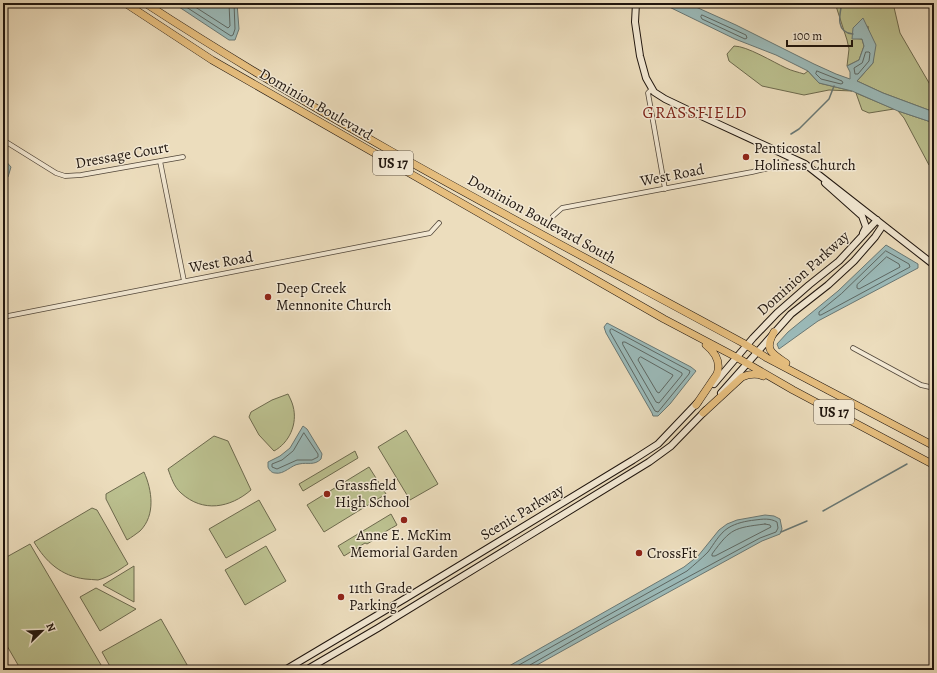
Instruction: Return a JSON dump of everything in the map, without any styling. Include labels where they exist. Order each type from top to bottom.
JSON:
[{"type":"highway","name":"Dominion Boulevard","points":[[125,3],[212,60],[678,326]]},
{"type":"highway","name":"Dominion Boulevard South","points":[[145,3],[270,81],[354,130],[747,345],[756,352],[934,446]]},
{"type":"highway","points":[[581,271],[588,259]]},
{"type":"highway","points":[[678,326],[688,336],[712,351],[718,363],[717,374],[696,405]]},
{"type":"highway","name":"US 17","points":[[678,326],[784,385],[934,465]]},
{"type":"highway","points":[[774,332],[769,342],[769,348],[772,354],[807,379]]},
{"type":"highway","points":[[703,414],[735,382],[749,374],[759,374],[784,385]]},
{"type":"street","points":[[636,3],[635,22],[640,56],[646,78],[652,89],[659,95],[686,109],[809,166],[934,265]]},
{"type":"street","points":[[652,89],[648,93],[665,189]]},
{"type":"street","name":"Dressage Court","points":[[3,140],[51,171],[65,176],[82,175],[183,157]]},
{"type":"street","name":"West Road","points":[[553,216],[562,208],[665,189],[778,166],[798,160]]},
{"type":"street","points":[[160,161],[184,280]]},
{"type":"street","points":[[809,166],[864,219],[866,227],[859,240]]},
{"type":"street","name":"Dominion Parkway","points":[[747,345],[777,313],[839,261],[877,220]]},
{"type":"street","name":"West Road","points":[[3,317],[184,280],[430,233],[439,223]]},
{"type":"street","name":"Dominion Parkway","points":[[756,352],[791,314],[828,285],[854,261],[875,237],[883,225]]},
{"type":"street","name":"Scenic Parkway","points":[[285,670],[658,444],[696,405],[747,345]]},
{"type":"street","points":[[853,348],[921,385],[934,388]]},
{"type":"street","name":"Scenic Parkway","points":[[306,670],[378,628],[649,462],[672,446],[703,414],[756,352]]},
{"type":"green space","points":[[835,3],[893,3],[900,33],[932,88],[934,88],[934,112],[883,93],[857,81],[873,63],[868,26],[852,38],[862,39],[864,46],[859,60],[847,66],[849,49]]},
{"type":"green space","points":[[734,46],[753,51],[793,71],[804,74],[808,71],[819,83],[852,91],[829,90],[804,95],[762,86],[729,61],[727,54]]},
{"type":"green space","points":[[856,93],[894,109],[869,113],[862,110]]},
{"type":"green space","points":[[898,111],[934,123],[934,167],[929,165],[904,118]]},
{"type":"green space","points":[[288,394],[293,404],[293,426],[288,438],[279,448],[274,451],[259,435],[249,417],[251,412],[272,400]]},
{"type":"green space","points":[[406,430],[438,484],[410,500],[378,447]]},
{"type":"green space","points":[[214,436],[228,441],[251,490],[234,501],[216,506],[207,506],[198,504],[181,493],[175,485],[168,469]]},
{"type":"green space","points":[[355,451],[358,458],[303,491],[299,484]]},
{"type":"green space","points":[[369,467],[386,494],[324,532],[307,505]]},
{"type":"green space","points":[[144,472],[149,487],[151,502],[148,518],[140,531],[127,540],[106,499],[106,494]]},
{"type":"green space","points":[[259,500],[276,530],[226,558],[209,529]]},
{"type":"green space","points":[[92,508],[97,510],[128,564],[110,575],[98,580],[76,577],[61,571],[49,562],[34,542]]},
{"type":"green space","points":[[391,514],[397,525],[367,544],[365,543],[344,556],[338,546]]},
{"type":"green space","points":[[30,544],[104,670],[21,670],[3,639],[3,559]]},
{"type":"green space","points":[[266,546],[286,581],[245,605],[225,570]]},
{"type":"green space","points":[[134,566],[134,602],[103,585]]},
{"type":"green space","points":[[96,588],[136,609],[100,631],[80,597]]},
{"type":"green space","points":[[161,619],[190,670],[112,670],[102,652]]},
{"type":"water","points":[[173,3],[237,3],[239,29],[235,40],[229,40]]},
{"type":"water","points":[[661,3],[687,3],[736,25],[814,64],[850,79],[850,72],[847,66],[859,60],[864,46],[862,39],[852,39],[853,28],[863,18],[876,45],[873,63],[857,81],[883,93],[934,112],[934,123],[898,111],[852,91],[819,83],[808,71],[776,55],[735,39]]},
{"type":"water","points":[[3,158],[11,167],[8,177],[3,181]]},
{"type":"water","points":[[886,245],[918,264],[918,268],[818,321],[779,349],[777,344],[788,332],[838,291]]},
{"type":"water","points":[[607,323],[696,371],[670,404],[658,416],[653,416],[606,333],[604,327]]},
{"type":"water","points":[[303,426],[307,429],[321,452],[321,459],[313,463],[302,463],[296,465],[281,473],[272,472],[268,467],[268,462],[280,456],[290,448]]},
{"type":"water","points":[[765,515],[774,516],[780,519],[782,529],[780,534],[762,541],[528,670],[502,670],[684,567],[698,556],[719,530],[727,524],[737,520]]},
{"type":"waterway","points":[[842,3],[840,13],[841,27],[844,31],[853,34]]},
{"type":"waterway","points":[[791,134],[799,129],[829,99],[834,86]]},
{"type":"waterway","points":[[823,511],[907,464]]},
{"type":"waterway","points":[[781,532],[807,521]]},
{"type":"place","name":"Penticostal Holiness Church","points":[[746,157]]},
{"type":"place","name":"Deep Creek Mennonite Church","points":[[268,297]]},
{"type":"place","name":"Grassfield High School","points":[[327,494]]},
{"type":"place","name":"Anne E. McKim Memorial Garden","points":[[404,520]]},
{"type":"place","name":"CrossFit","points":[[639,553]]},
{"type":"place","name":"11th Grade Parking","points":[[341,597]]},
{"type":"district","name":"GRASSFIELD","points":[[695,112]]}]
